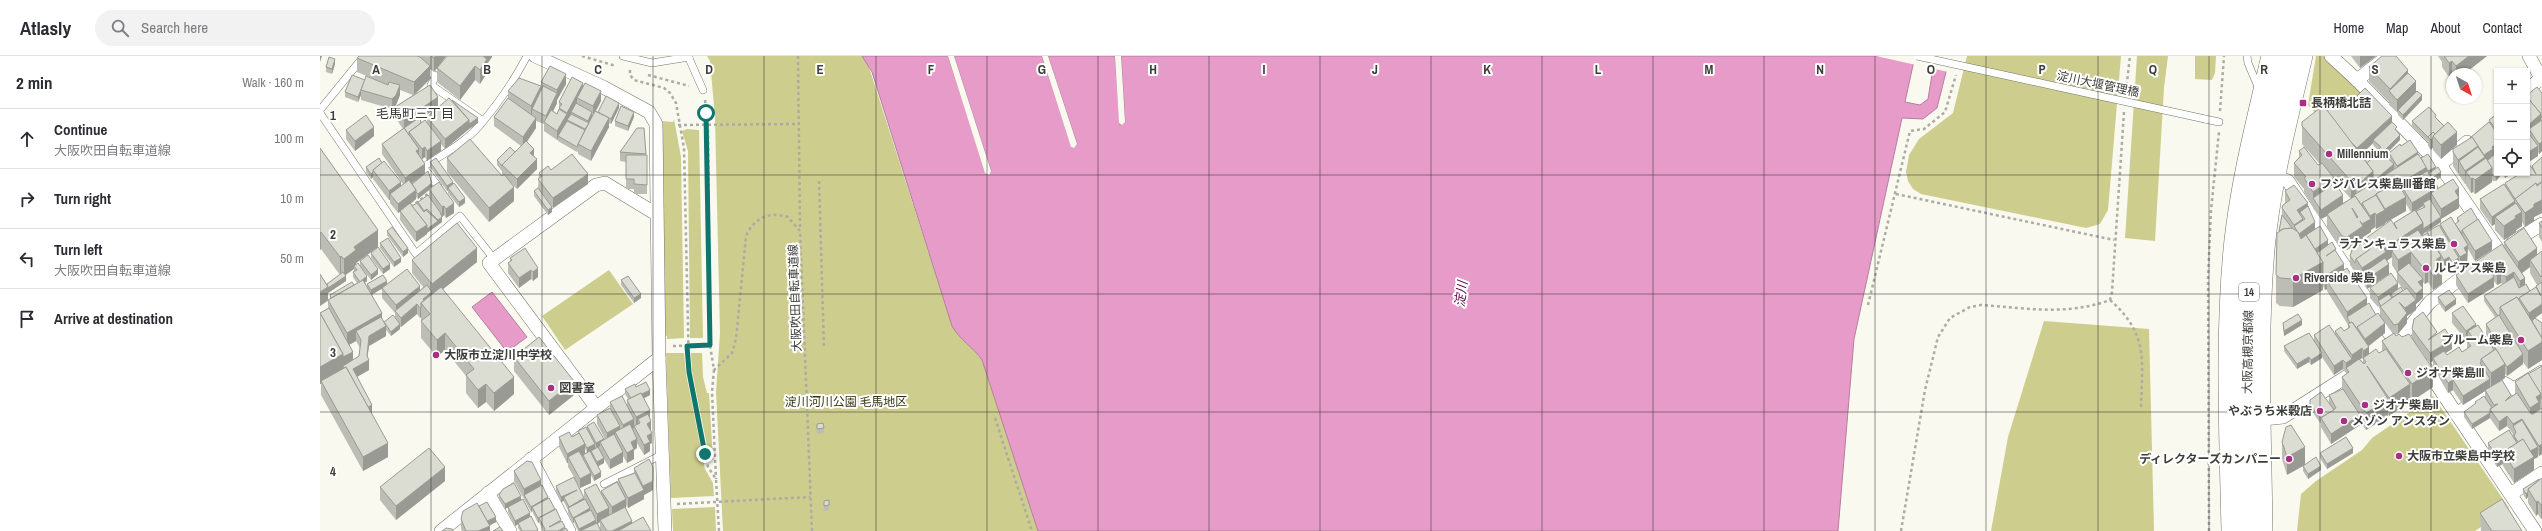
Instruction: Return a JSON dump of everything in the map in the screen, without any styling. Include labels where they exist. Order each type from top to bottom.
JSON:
[{"type":"main road","name":"大阪高槻京都線","points":[[2232,531],[2231,330],[2235,241],[2243,182],[2272,56]]},
{"type":"main road","name":"大阪高槻京都線","points":[[2248,531],[2248,339],[2252,242],[2262,172],[2289,56]]},
{"type":"street","points":[[535,56],[603,87],[652,115],[656,124],[659,352],[665,531]]},
{"type":"street","points":[[2264,531],[2264,278],[2277,177],[2304,56]]},
{"type":"street","points":[[2331,56],[2357,80],[2440,165],[2470,207],[2490,257]]},
{"type":"street","points":[[2357,80],[2388,56]]},
{"type":"street","points":[[2530,89],[2542,79],[2535,60]]},
{"type":"street","points":[[2440,165],[2474,136]]},
{"type":"street","points":[[2277,177],[2288,180],[2393,339],[2410,344],[2535,531]]},
{"type":"street","points":[[596,408],[489,263],[596,185],[605,183],[656,214]]},
{"type":"street","points":[[2470,207],[2483,198]]},
{"type":"street","points":[[2385,352],[2400,340],[2430,302],[2490,257],[2542,224]]},
{"type":"street","points":[[2342,260],[2354,252]]},
{"type":"street","points":[[449,528],[488,493],[596,408],[659,352]]},
{"type":"street","points":[[2263,419],[2284,417],[2366,364]]},
{"type":"street","points":[[2456,414],[2504,383],[2514,389],[2542,372]]},
{"type":"street","points":[[531,459],[569,531]]},
{"type":"street","points":[[2511,494],[2542,472]]},
{"type":"street","points":[[488,493],[510,531]]},
{"type":"lane","points":[[320,110],[364,56]]},
{"type":"lane","points":[[438,186],[423,167],[446,153],[481,125],[483,120],[511,85],[527,56]]},
{"type":"lane","points":[[623,56],[652,63],[689,57],[703,90]]},
{"type":"lane","name":"淀川大堰管理橋","points":[[1917,56],[2219,122]]},
{"type":"lane","points":[[2247,56],[2248,63],[2263,97]]},
{"type":"lane","points":[[416,65],[436,76],[431,85],[483,120]]},
{"type":"lane","points":[[320,113],[416,254],[460,216],[494,259]]},
{"type":"lane","points":[[604,484],[663,454]]},
{"type":"path","points":[[582,56],[618,66]]},
{"type":"path","points":[[798,56],[800,231]]},
{"type":"path","points":[[2125,99],[2130,56]]},
{"type":"path","points":[[625,68],[638,72]]},
{"type":"path","points":[[630,70],[630,75],[634,80],[664,88],[670,93],[676,103],[678,125],[684,148],[687,346],[689,372],[708,467],[716,479]]},
{"type":"path","points":[[1868,305],[1910,131],[1924,129],[1945,112],[1957,70]]},
{"type":"path","points":[[645,74],[703,90],[708,125],[710,345],[714,370],[712,392],[719,531]]},
{"type":"path","points":[[2110,300],[2112,292],[2114,240],[2125,107]]},
{"type":"path","points":[[673,117],[678,117]]},
{"type":"path","points":[[678,125],[798,124]]},
{"type":"path","points":[[820,181],[824,348]]},
{"type":"path","points":[[392,218],[438,186]]},
{"type":"path","points":[[1896,194],[2114,240]]},
{"type":"path","name":"大阪吹田自転車道線","points":[[714,370],[732,353],[736,339],[746,236],[750,228],[761,218],[775,214],[788,216],[800,231],[812,531]]},
{"type":"path","points":[[2110,300],[2130,323],[2141,346],[2141,408]]},
{"type":"path","points":[[1901,531],[1926,390],[1938,337],[1950,318],[1970,307],[1981,305],[2062,311],[2081,309],[2110,300]]},
{"type":"path","points":[[659,352],[687,346],[710,345]]},
{"type":"path","points":[[995,418],[1032,531]]},
{"type":"path","points":[[672,504],[810,496]]},
{"type":"green space","name":"淀川河川公園 毛馬地区","points":[[707,56],[862,56],[868,64],[952,326],[982,360],[1038,531],[723,531],[716,392],[720,333],[715,117],[710,61]]},
{"type":"green space","points":[[1967,56],[2121,56],[2108,210],[2100,224],[2086,228],[1921,194],[1913,189],[1908,181],[1906,172],[1909,155],[1919,139],[1953,113]]},
{"type":"green space","points":[[2137,56],[2168,56],[2164,88],[2155,241],[2125,238]]},
{"type":"green space","points":[[2195,56],[2216,56],[2215,73],[2212,80],[2195,79]]},
{"type":"green space","points":[[2316,56],[2324,56],[2354,83],[2393,124],[2357,159],[2308,105]]},
{"type":"green space","points":[[674,119],[681,157],[684,338],[667,339],[667,336],[664,335],[661,121],[673,122]]},
{"type":"green space","points":[[687,129],[699,130],[703,338],[690,338],[688,151],[682,131]]},
{"type":"green space","points":[[609,270],[633,304],[565,350],[542,316]]},
{"type":"green space","points":[[2044,321],[2149,329],[2154,531],[1991,531],[2008,437]]},
{"type":"green space","points":[[666,353],[684,353],[686,374],[705,469],[713,483],[714,496],[671,498]]},
{"type":"green space","points":[[691,353],[702,353],[703,377],[707,393],[709,393],[713,460],[708,451],[692,371]]},
{"type":"green space","name":"大阪市立柴島中学校","points":[[2433,396],[2509,508],[2475,531],[2297,531],[2301,494],[2316,481],[2362,450],[2372,438]]},
{"type":"green space","points":[[715,507],[716,531],[673,531],[672,509]]},
{"type":"water","name":"淀川","points":[[862,56],[948,56],[987,175],[991,171],[954,56],[1042,56],[1072,148],[1077,144],[1048,56],[1115,56],[1120,125],[1125,122],[1121,56],[1915,56],[1905,102],[1920,105],[1928,99],[1935,56],[1950,56],[1937,108],[1923,119],[1902,118],[1854,339],[1838,531],[1038,531],[982,360],[952,326],[872,72]]},
{"type":"water","points":[[492,292],[527,337],[507,352],[472,307]]},
{"type":"pier","points":[[948,56],[950,56],[988,173],[952,56],[954,56],[991,171],[989,175],[985,173]]},
{"type":"pier","points":[[1042,56],[1045,56],[1074,146],[1046,56],[1048,56],[1077,144],[1074,148],[1071,147]]},
{"type":"pier","points":[[1115,56],[1117,56],[1121,123],[1119,56],[1121,56],[1125,122],[1122,125],[1119,123]]},
{"type":"pier","points":[[1876,56],[1917,56],[1916,65]]},
{"type":"pier","points":[[1933,56],[1952,56],[1948,72],[1931,68]]},
{"type":"building","points":[[359,56],[417,56],[430,66],[414,82],[357,58]]},
{"type":"building","points":[[447,56],[483,56],[487,59],[480,70],[475,66],[460,86],[437,68]]},
{"type":"building","points":[[2382,56],[2396,56],[2408,70],[2390,89],[2369,67]]},
{"type":"building","points":[[2444,56],[2469,56],[2456,66],[2452,61],[2449,63]]},
{"type":"building","points":[[329,57],[335,59],[332,69],[326,67]]},
{"type":"building","points":[[550,66],[566,74],[557,90],[541,82]]},
{"type":"building","points":[[2408,73],[2416,81],[2397,100],[2389,91]]},
{"type":"building","points":[[352,75],[365,80],[358,97],[345,92]]},
{"type":"building","points":[[366,76],[388,85],[389,82],[400,85],[396,95],[392,99],[361,90]]},
{"type":"building","points":[[572,77],[583,83],[567,113],[559,108],[562,104],[559,102]]},
{"type":"building","points":[[519,78],[541,86],[531,106],[508,91]]},
{"type":"building","points":[[585,83],[601,91],[593,106],[577,98]]},
{"type":"building","points":[[430,85],[438,97],[404,120],[395,107]]},
{"type":"building","points":[[543,86],[557,93],[546,116],[532,109]]},
{"type":"building","points":[[2537,87],[2542,93],[2542,118],[2541,114],[2530,101],[2530,93]]},
{"type":"building","points":[[2365,88],[2392,116],[2357,148],[2348,139],[2327,111],[2342,97],[2349,104]]},
{"type":"building","points":[[2417,91],[2422,95],[2403,115],[2398,110]]},
{"type":"building","points":[[606,96],[619,103],[611,119],[598,112]]},
{"type":"building","points":[[449,98],[469,120],[445,139],[427,117]]},
{"type":"building","points":[[508,98],[536,118],[523,137],[494,117]]},
{"type":"building","points":[[452,100],[478,118],[469,124],[469,120]]},
{"type":"building","points":[[2530,101],[2541,114],[2530,123]]},
{"type":"building","points":[[576,103],[592,112],[588,121],[571,112]]},
{"type":"building","points":[[621,106],[634,112],[628,126],[615,121]]},
{"type":"building","points":[[2429,107],[2436,115],[2435,117],[2444,126],[2435,134],[2433,132],[2428,137],[2412,121]]},
{"type":"building","points":[[2320,108],[2327,110],[2373,171],[2361,182],[2356,177],[2351,181],[2302,126],[2302,122]]},
{"type":"building","points":[[559,109],[567,114],[557,131],[544,122],[551,110],[557,114]]},
{"type":"building","points":[[595,111],[609,118],[591,151],[578,144]]},
{"type":"building","points":[[571,114],[589,123],[585,129],[567,120]]},
{"type":"building","points":[[366,115],[374,127],[355,141],[346,130]]},
{"type":"building","points":[[2494,116],[2494,127],[2489,120]]},
{"type":"building","points":[[420,117],[421,123],[409,132],[409,135],[404,128]]},
{"type":"building","points":[[425,120],[441,141],[427,151],[425,147],[422,149],[409,132]]},
{"type":"building","points":[[2542,120],[2542,142],[2539,144],[2530,128]]},
{"type":"building","points":[[567,121],[585,130],[577,147],[558,136]]},
{"type":"building","points":[[2392,122],[2397,127],[2395,129],[2400,135],[2382,153],[2380,151],[2377,154],[2376,152],[2381,147],[2373,140]]},
{"type":"building","points":[[2448,122],[2457,132],[2441,145],[2433,136]]},
{"type":"building","points":[[2489,122],[2494,129],[2493,149],[2484,155],[2472,137],[2470,138]]},
{"type":"building","points":[[404,128],[419,149],[416,151],[425,164],[405,178],[382,144]]},
{"type":"building","points":[[637,128],[644,128],[646,154],[620,152]]},
{"type":"building","points":[[2433,132],[2435,134],[2431,140],[2428,137]]},
{"type":"building","points":[[2530,135],[2538,146],[2530,151]]},
{"type":"building","points":[[2472,137],[2478,146],[2458,160],[2453,152],[2453,149]]},
{"type":"building","points":[[470,139],[502,176],[504,174],[514,187],[489,208],[447,158]]},
{"type":"building","points":[[2410,140],[2418,152],[2397,166],[2389,153],[2400,144],[2401,146]]},
{"type":"building","points":[[526,141],[534,149],[530,153],[537,159],[517,179],[502,165]]},
{"type":"building","points":[[510,147],[515,152],[502,166],[497,160]]},
{"type":"building","points":[[2304,147],[2318,165],[2322,163],[2334,178],[2313,192],[2304,178],[2306,177],[2294,163],[2302,155],[2299,151]]},
{"type":"building","points":[[2478,147],[2485,157],[2465,171],[2459,161]]},
{"type":"building","points":[[320,148],[378,230],[354,247],[356,250],[344,259],[341,256],[340,257],[321,232],[320,233]]},
{"type":"building","points":[[2368,151],[2374,157],[2367,163],[2362,156]]},
{"type":"building","points":[[2380,151],[2394,164],[2375,180],[2373,177],[2373,171],[2367,163]]},
{"type":"building","points":[[572,154],[588,174],[553,198],[538,179],[542,176],[539,173],[548,166],[551,170]]},
{"type":"building","points":[[2418,154],[2427,167],[2399,184],[2397,182],[2362,203],[2362,206],[2354,196]]},
{"type":"building","points":[[2428,154],[2436,167],[2428,171],[2421,158]]},
{"type":"building","points":[[626,155],[647,155],[647,185],[634,184],[634,179],[626,179]]},
{"type":"building","points":[[2494,155],[2494,176],[2492,175],[2492,168],[2487,161]]},
{"type":"building","points":[[2542,157],[2542,182],[2537,185],[2536,183],[2515,199],[2505,183],[2516,176],[2530,176],[2530,165],[2536,174],[2532,166]]},
{"type":"building","points":[[379,158],[382,163],[373,170],[371,174],[366,167]]},
{"type":"building","points":[[436,158],[453,182],[447,186],[430,162]]},
{"type":"building","points":[[2486,158],[2492,168],[2475,180],[2473,178],[2471,179],[2466,172]]},
{"type":"building","points":[[384,161],[401,182],[389,191],[373,170]]},
{"type":"building","points":[[2438,167],[2441,172],[2432,178],[2429,173]]},
{"type":"building","points":[[428,171],[432,183],[418,194],[412,184]]},
{"type":"building","points":[[2427,171],[2438,187],[2412,203],[2402,187]]},
{"type":"building","points":[[2453,179],[2459,188],[2455,191],[2459,198],[2441,209],[2431,193]]},
{"type":"building","points":[[409,180],[416,190],[398,204],[390,194]]},
{"type":"building","points":[[439,182],[454,203],[446,209],[444,206],[442,207],[429,189]]},
{"type":"building","points":[[2397,182],[2406,197],[2385,209],[2376,194]]},
{"type":"building","points":[[2542,182],[2542,200],[2534,204],[2534,207],[2525,213],[2515,199],[2536,183],[2537,186]]},
{"type":"building","points":[[454,183],[465,198],[459,202],[448,188]]},
{"type":"building","points":[[2335,183],[2343,195],[2321,210],[2313,198]]},
{"type":"building","points":[[2504,184],[2515,201],[2492,217],[2480,199]]},
{"type":"building","points":[[2294,185],[2308,203],[2297,210],[2303,219],[2294,225],[2282,208],[2283,205],[2290,200],[2285,191]]},
{"type":"building","points":[[538,188],[552,207],[548,210],[534,191]]},
{"type":"building","points":[[428,195],[442,217],[438,220],[427,209],[424,211],[418,202]]},
{"type":"building","points":[[2376,195],[2385,210],[2376,215],[2375,213],[2370,216],[2362,203]]},
{"type":"building","points":[[2355,196],[2371,219],[2362,224],[2360,221],[2363,226],[2347,237],[2342,236],[2327,214]]},
{"type":"building","points":[[2430,199],[2441,217],[2423,229],[2423,223],[2416,211],[2425,207],[2423,203]]},
{"type":"building","points":[[410,203],[427,225],[416,232],[400,211]]},
{"type":"building","points":[[417,203],[424,212],[426,210],[438,221],[427,229],[427,225],[412,206]]},
{"type":"building","points":[[2516,203],[2522,212],[2504,226],[2495,217]]},
{"type":"building","points":[[2308,206],[2315,222],[2299,234],[2294,226],[2305,219],[2300,212]]},
{"type":"building","points":[[2471,208],[2478,220],[2462,230],[2462,234],[2455,224],[2459,221],[2457,218]]},
{"type":"building","points":[[2415,210],[2423,223],[2384,249],[2386,252],[2362,268],[2356,259],[2371,248],[2365,239],[2391,220],[2397,229],[2394,223]]},
{"type":"building","points":[[2282,215],[2292,228],[2279,231]]},
{"type":"building","points":[[2451,217],[2468,245],[2464,248],[2467,253],[2460,257],[2440,224]]},
{"type":"building","points":[[2478,219],[2492,241],[2475,251],[2462,230]]},
{"type":"building","points":[[2542,221],[2542,228],[2539,223]]},
{"type":"building","points":[[457,223],[477,248],[432,284],[412,260]]},
{"type":"building","points":[[2439,225],[2459,258],[2452,262],[2449,257],[2444,260],[2427,232]]},
{"type":"building","points":[[2320,226],[2328,240],[2315,249],[2306,235]]},
{"type":"building","points":[[392,227],[408,248],[403,252],[387,231]]},
{"type":"building","points":[[2292,228],[2298,232],[2301,239],[2306,235],[2323,262],[2293,279],[2280,278],[2276,275],[2277,233],[2283,229]]},
{"type":"building","points":[[2524,228],[2537,248],[2518,262],[2504,242]]},
{"type":"building","points":[[2418,230],[2422,236],[2427,233],[2441,256],[2436,260],[2442,270],[2433,276],[2428,268],[2425,270],[2411,252],[2398,260],[2392,251],[2394,249],[2392,246]]},
{"type":"building","points":[[388,238],[401,258],[394,262],[380,243]]},
{"type":"building","points":[[2332,242],[2336,249],[2326,256],[2335,250],[2344,264],[2325,276],[2323,273],[2323,262],[2317,253]]},
{"type":"building","points":[[2364,242],[2369,250],[2356,259],[2355,263],[2350,256],[2352,250]]},
{"type":"building","points":[[2502,244],[2525,278],[2520,281],[2514,272],[2506,277],[2501,273],[2497,276],[2493,270],[2491,272],[2494,277],[2468,294],[2456,275]]},
{"type":"building","points":[[378,247],[390,264],[383,269],[371,253]]},
{"type":"building","points":[[525,248],[538,268],[533,272],[531,270],[519,278],[508,263],[512,260],[510,258]]},
{"type":"building","points":[[2542,251],[2542,276],[2541,277],[2530,260]]},
{"type":"building","points":[[368,255],[378,269],[371,275],[360,261]]},
{"type":"building","points":[[2385,258],[2389,264],[2367,279],[2363,273]]},
{"type":"building","points":[[358,263],[367,276],[360,282],[353,272],[357,270],[354,266]]},
{"type":"building","points":[[2409,263],[2423,279],[2418,282],[2423,288],[2416,294],[2397,272]]},
{"type":"building","points":[[2347,268],[2367,298],[2347,312],[2327,281]]},
{"type":"building","points":[[407,269],[420,286],[396,305],[382,288]]},
{"type":"building","points":[[343,272],[346,276],[328,288],[327,284]]},
{"type":"building","points":[[2391,273],[2398,283],[2378,297],[2370,288]]},
{"type":"building","points":[[320,274],[328,287],[320,292]]},
{"type":"building","points":[[383,275],[387,281],[371,290],[367,284]]},
{"type":"building","points":[[628,276],[641,294],[634,298],[621,280]]},
{"type":"building","points":[[2514,277],[2519,288],[2526,284],[2530,291],[2519,298],[2519,301],[2517,297],[2500,307],[2500,315],[2498,316],[2484,296]]},
{"type":"building","points":[[363,280],[382,313],[347,333],[328,300]]},
{"type":"building","points":[[352,282],[354,285],[331,298],[330,295]]},
{"type":"building","points":[[2542,282],[2542,304],[2529,313],[2519,298],[2536,287],[2541,296],[2536,286]]},
{"type":"building","points":[[427,285],[432,292],[423,299],[424,301],[421,303],[421,308],[417,304],[401,318],[395,311]]},
{"type":"building","points":[[441,287],[514,377],[494,393],[486,384],[478,390],[466,375],[474,369],[445,333],[437,340],[421,321],[430,314],[421,303]]},
{"type":"building","points":[[2401,287],[2403,291],[2393,297],[2391,294]]},
{"type":"building","points":[[2407,288],[2416,300],[2405,308],[2399,302],[2407,313],[2398,324],[2394,325],[2380,306]]},
{"type":"building","points":[[2449,290],[2456,299],[2445,307],[2438,297]]},
{"type":"building","points":[[2389,294],[2392,298],[2381,306],[2378,301]]},
{"type":"building","points":[[2517,297],[2542,338],[2542,342],[2528,351],[2500,307]]},
{"type":"building","points":[[2369,303],[2376,315],[2357,327],[2357,329],[2352,322],[2350,323],[2347,317]]},
{"type":"building","points":[[2463,306],[2476,324],[2466,331],[2452,313]]},
{"type":"building","points":[[329,308],[353,352],[343,357],[343,354],[320,313]]},
{"type":"building","points":[[2423,312],[2437,332],[2428,340],[2445,329],[2452,340],[2430,353],[2412,329],[2414,319]]},
{"type":"building","points":[[320,313],[343,354],[320,367]]},
{"type":"building","points":[[2378,313],[2385,323],[2365,339],[2357,327]]},
{"type":"building","points":[[2298,314],[2302,320],[2284,331],[2283,323]]},
{"type":"building","points":[[393,315],[400,324],[391,332],[384,322]]},
{"type":"building","points":[[2499,315],[2523,354],[2507,367],[2492,343],[2498,339],[2496,336],[2494,338],[2486,324]]},
{"type":"building","points":[[381,317],[386,326],[369,336],[367,356],[369,360],[353,369],[372,405],[368,407],[346,367],[344,368],[343,366],[359,356],[361,340],[356,331]]},
{"type":"building","points":[[2535,318],[2542,323],[2542,338],[2532,321]]},
{"type":"building","points":[[2352,322],[2369,347],[2363,351],[2362,348],[2352,355],[2335,331],[2341,327],[2344,331],[2350,327],[2348,324]]},
{"type":"building","points":[[2329,325],[2352,359],[2346,363],[2343,360],[2334,366],[2314,335]]},
{"type":"building","points":[[2478,325],[2494,350],[2481,359],[2480,363],[2490,379],[2463,396],[2453,380],[2448,383],[2433,358],[2444,351],[2447,355],[2459,347],[2462,352],[2471,346],[2467,341],[2473,338],[2468,331]]},
{"type":"building","points":[[2309,333],[2322,353],[2311,360],[2309,357],[2297,364],[2284,346]]},
{"type":"building","points":[[2394,333],[2396,336],[2399,334],[2402,337],[2409,334],[2433,369],[2412,384],[2382,341]]},
{"type":"building","points":[[539,337],[574,381],[549,401],[514,357]]},
{"type":"building","points":[[2376,349],[2379,353],[2386,349],[2410,384],[2389,398],[2367,366],[2388,399],[2366,413],[2342,377],[2349,372],[2346,368],[2359,359],[2364,364],[2366,362],[2363,358]]},
{"type":"building","points":[[2496,349],[2505,364],[2491,373],[2481,359]]},
{"type":"building","points":[[2542,366],[2541,398],[2541,394],[2528,374]]},
{"type":"building","points":[[346,367],[388,443],[363,457],[321,381]]},
{"type":"building","points":[[2528,373],[2541,394],[2536,397],[2539,402],[2530,408],[2515,382]]},
{"type":"building","points":[[2502,380],[2511,395],[2505,401],[2517,393],[2531,414],[2542,408],[2542,444],[2539,446],[2522,419],[2513,424],[2507,416],[2499,422],[2490,409],[2498,404],[2494,405],[2485,390]]},
{"type":"building","points":[[646,382],[650,390],[631,398],[625,389],[635,384],[636,387]]},
{"type":"building","points":[[2343,389],[2360,415],[2331,434],[2321,418],[2336,408],[2329,395]]},
{"type":"building","points":[[2321,392],[2334,410],[2320,418],[2310,404],[2310,400]]},
{"type":"building","points":[[641,393],[650,410],[636,417],[627,400]]},
{"type":"building","points":[[622,396],[634,419],[623,425],[610,402]]},
{"type":"building","points":[[2484,396],[2492,408],[2490,409],[2490,413],[2472,424],[2464,412]]},
{"type":"building","points":[[610,408],[620,426],[607,433],[597,415]]},
{"type":"building","points":[[648,414],[651,421],[647,424],[652,433],[647,436],[650,442],[644,445],[634,426],[640,423],[638,419]]},
{"type":"building","points":[[2522,420],[2538,447],[2530,451],[2523,439],[2518,442],[2514,436],[2516,432],[2513,426]]},
{"type":"building","points":[[594,422],[604,439],[596,443],[587,426]]},
{"type":"building","points":[[823,423],[824,428],[817,429],[817,424]]},
{"type":"building","points":[[630,424],[637,439],[631,442],[634,449],[627,453],[615,432]]},
{"type":"building","points":[[2291,425],[2305,447],[2287,457],[2282,442],[2286,427]]},
{"type":"building","points":[[586,427],[595,444],[587,448],[578,431]]},
{"type":"building","points":[[2509,430],[2517,443],[2497,457],[2488,443]]},
{"type":"building","points":[[569,432],[572,437],[579,433],[585,444],[567,454],[559,437]]},
{"type":"building","points":[[614,434],[623,452],[610,460],[600,442]]},
{"type":"building","points":[[2346,437],[2353,448],[2327,464],[2320,453]]},
{"type":"building","points":[[2523,439],[2534,457],[2514,469],[2503,452]]},
{"type":"building","points":[[598,447],[604,458],[597,462],[591,451]]},
{"type":"building","points":[[429,448],[445,467],[396,506],[380,487]]},
{"type":"building","points":[[579,451],[591,473],[580,479],[568,457]]},
{"type":"building","points":[[590,451],[601,472],[594,476],[583,455]]},
{"type":"building","points":[[2316,457],[2321,466],[2308,474],[2303,466]]},
{"type":"building","points":[[649,459],[653,467],[653,481],[643,486],[634,468]]},
{"type":"building","points":[[527,461],[532,462],[541,480],[524,489],[514,471]]},
{"type":"building","points":[[635,473],[644,490],[628,498],[618,479]]},
{"type":"building","points":[[574,477],[584,498],[569,507],[564,497],[577,490],[561,497],[556,486]]},
{"type":"building","points":[[2542,478],[2541,505],[2538,501],[2536,502],[2528,489]]},
{"type":"building","points":[[2539,479],[2528,489],[2526,494],[2523,489]]},
{"type":"building","points":[[617,482],[626,499],[612,507],[601,491]]},
{"type":"building","points":[[514,483],[521,496],[505,504],[499,495],[503,489]]},
{"type":"building","points":[[596,484],[609,508],[597,514],[584,490]]},
{"type":"building","points":[[542,485],[548,497],[531,507],[524,495]]},
{"type":"building","points":[[549,498],[555,509],[538,518],[532,507]]},
{"type":"building","points":[[523,499],[530,513],[515,521],[508,507]]},
{"type":"building","points":[[585,499],[590,508],[573,518],[568,508]]},
{"type":"building","points":[[2502,499],[2522,531],[2492,531],[2480,513]]},
{"type":"building","points":[[829,500],[829,505],[824,506],[824,501]]},
{"type":"building","points":[[487,502],[496,517],[487,521],[479,506]]},
{"type":"building","points":[[477,503],[490,526],[478,531],[466,531],[461,519],[463,511]]},
{"type":"building","points":[[625,507],[632,521],[612,531],[607,531],[600,520]]},
{"type":"building","points":[[556,509],[561,520],[549,527],[562,521],[565,527],[558,531],[544,531],[545,529],[539,518]]},
{"type":"building","points":[[591,510],[596,520],[579,529],[574,518]]},
{"type":"building","points":[[531,516],[538,530],[522,531],[518,523]]},
{"type":"building","points":[[643,517],[651,531],[618,531]]},
{"type":"building","points":[[597,523],[601,531],[580,531]]},
{"type":"building","points":[[500,527],[503,531],[493,531]]},
{"type":"building","points":[[446,528],[452,529],[453,531],[442,531]]},
{"type":"building","points":[[566,528],[568,531],[560,531]]},
{"type":"place","name":"長柄橋北詰","points":[[2303,103]]},
{"type":"place","name":"Millennium","points":[[2329,154]]},
{"type":"place","name":"フジパレス柴島III番館","points":[[2312,184]]},
{"type":"place","name":"ラナンキュラス柴島","points":[[2454,244]]},
{"type":"place","name":"ルビアス柴島","points":[[2426,268]]},
{"type":"place","name":"Riverside 柴島","points":[[2296,278]]},
{"type":"place","name":"プルーム柴島","points":[[2521,340]]},
{"type":"place","name":"大阪市立淀川中学校","points":[[436,355]]},
{"type":"place","name":"ジオナ柴島III","points":[[2408,373]]},
{"type":"place","name":"図書室","points":[[551,388]]},
{"type":"place","name":"ジオナ柴島II","points":[[2365,405]]},
{"type":"place","name":"やぶうち米穀店","points":[[2320,411]]},
{"type":"place","name":"メゾン アンスタン","points":[[2344,421]]},
{"type":"place","name":"大阪市立柴島中学校","points":[[2399,456]]},
{"type":"place","name":"ディレクターズカンパニー","points":[[2289,459]]},
{"type":"district","name":"毛馬町三丁目","points":[[415,113]]},
{"type":"route","points":[[705,454],[689,372],[687,346],[710,345],[708,125],[706,113]]}]
